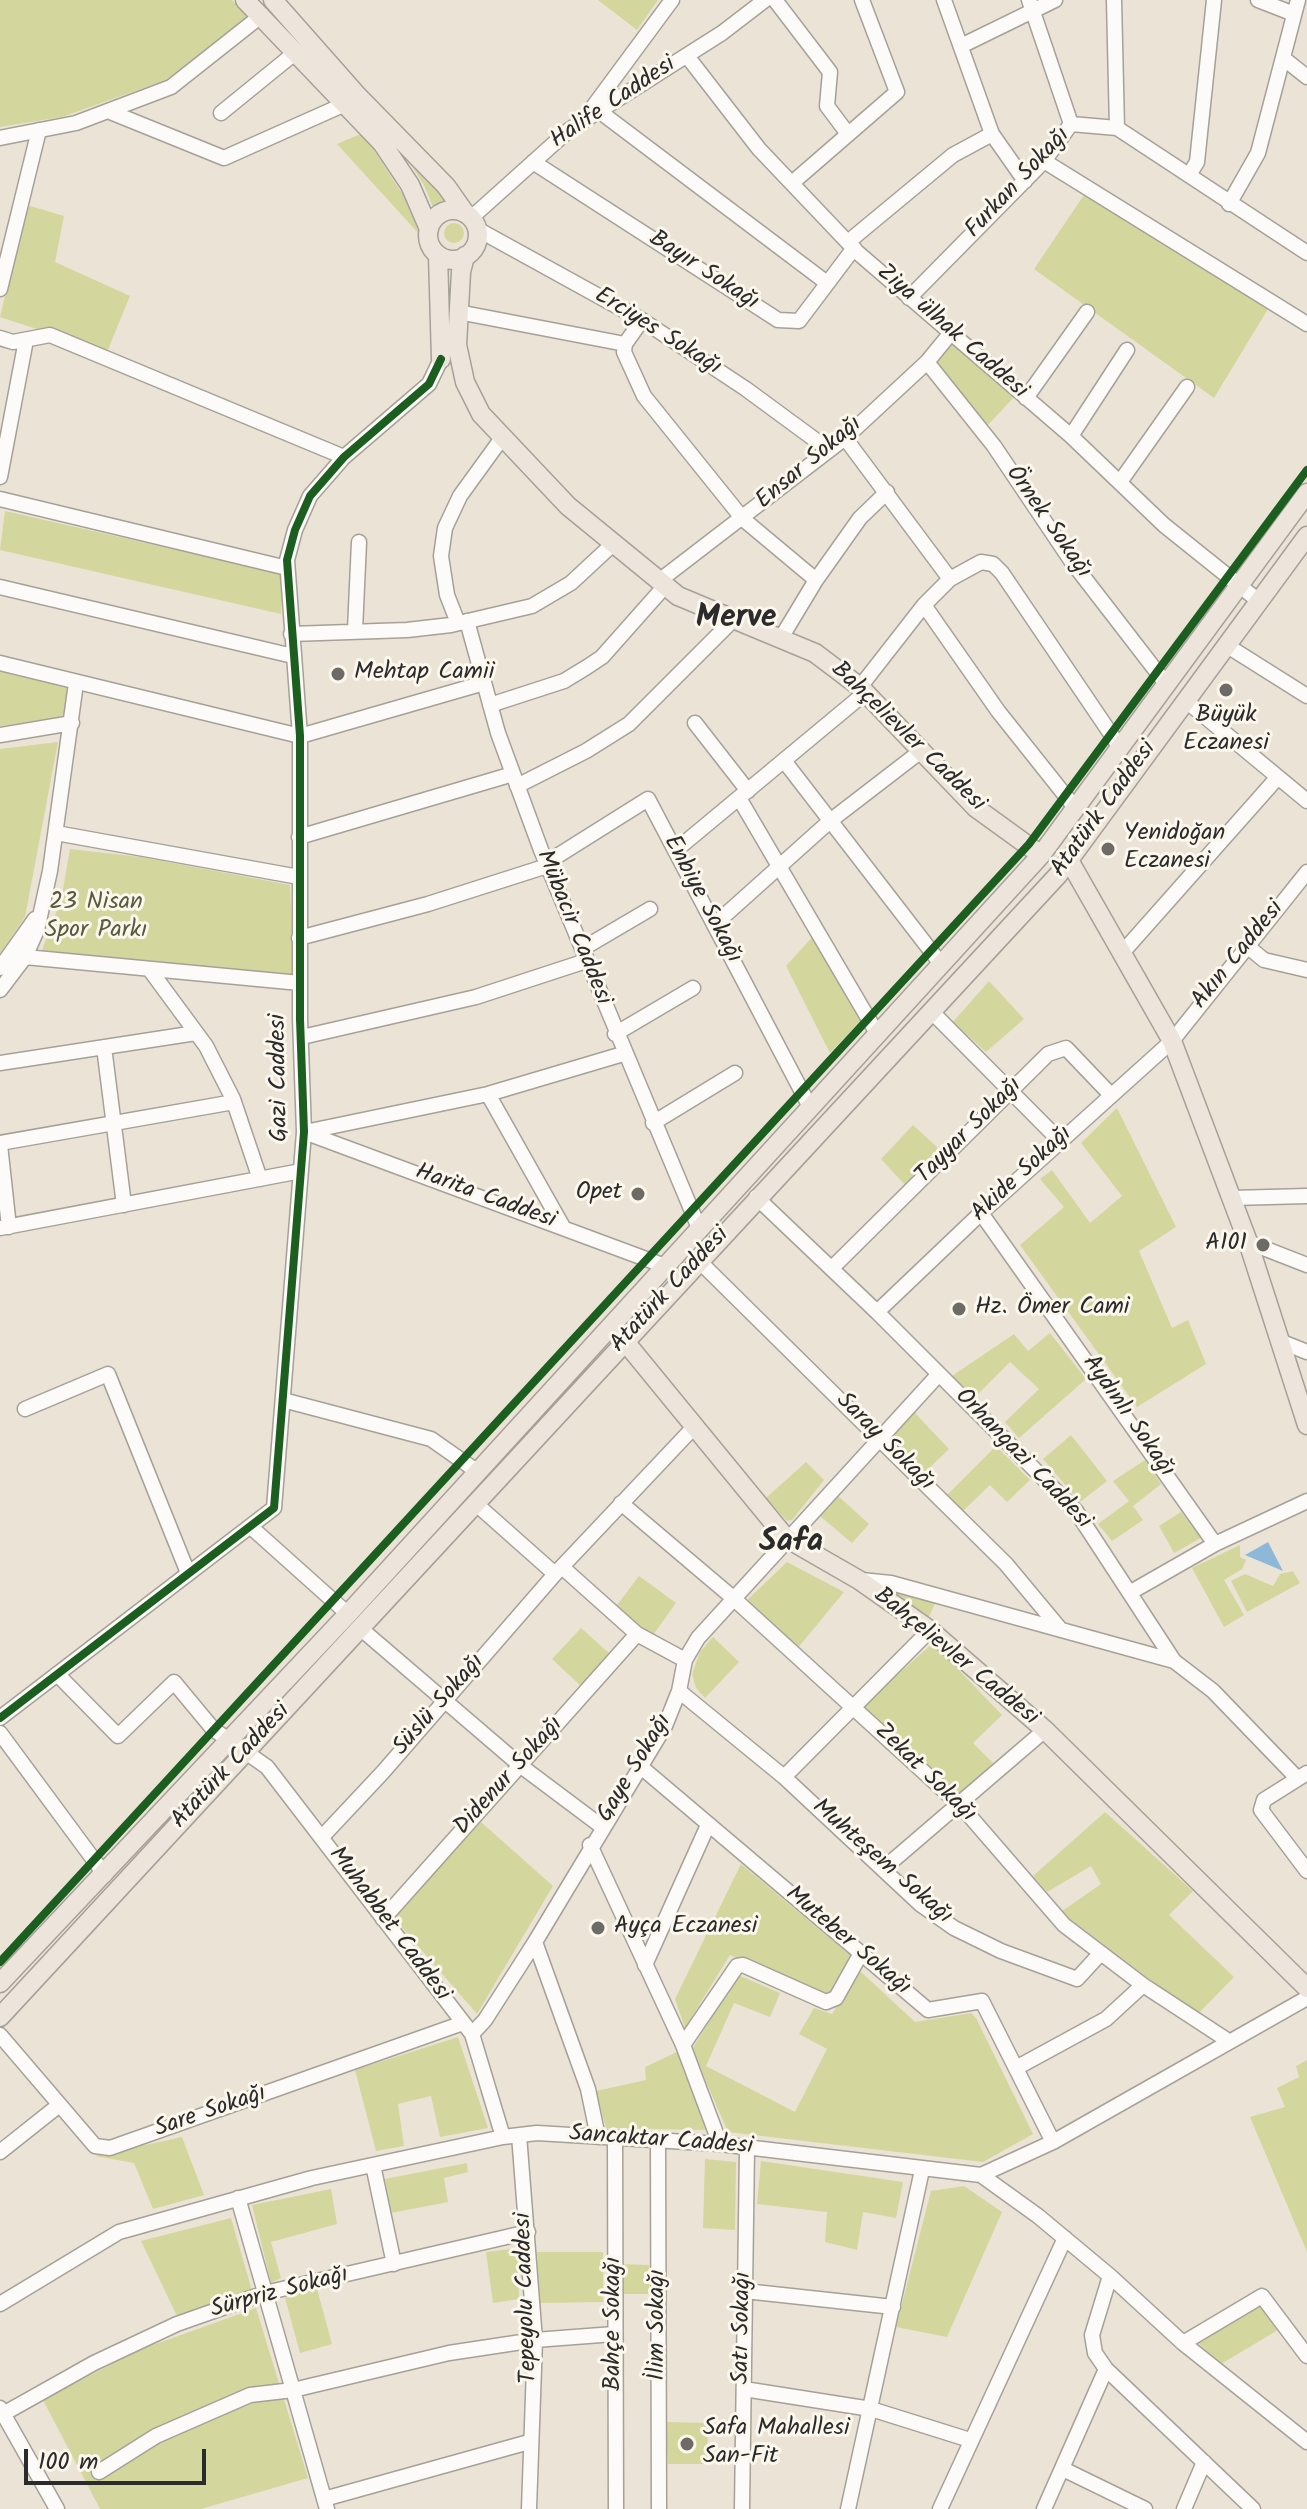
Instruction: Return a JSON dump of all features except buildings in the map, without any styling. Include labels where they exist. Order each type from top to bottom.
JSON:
[{"type":"main road","points":[[245,0],[272,5],[350,99],[397,163],[429,229],[428,241],[438,255],[441,359]]},
{"type":"main road","points":[[272,5],[296,52],[416,153],[471,220],[474,248],[454,260],[438,255]]},
{"type":"main road","points":[[429,229],[442,212],[471,220]]},
{"type":"main road","name":"Bahçelievler Caddesi","points":[[465,256],[457,345],[465,382],[481,414],[502,438],[568,506],[678,596],[815,653],[863,690],[976,808],[1041,855]]},
{"type":"main road","points":[[441,359],[458,312]]},
{"type":"main road","name":"Atatürk Caddesi","points":[[0,2017],[246,1752],[478,1472],[1041,855],[1307,493]]},
{"type":"main road","name":"Atatürk Caddesi","points":[[354,1621],[475,1503],[1070,862],[1307,536]]},
{"type":"main road","points":[[1041,855],[1070,862],[1172,1041],[1248,1242],[1307,1425]]},
{"type":"main road","name":"Bahçelievler Caddesi","points":[[611,1327],[627,1340],[786,1538],[859,1580],[930,1630],[1045,1730],[1307,1988]]},
{"type":"main road","points":[[0,1983],[230,1740],[354,1621]]},
{"type":"street","points":[[582,122],[672,0]]},
{"type":"street","name":"Halife Caddesi","points":[[471,220],[533,162],[582,122],[687,56],[765,0]]},
{"type":"street","points":[[775,0],[830,72],[827,106],[848,134]]},
{"type":"street","points":[[792,183],[897,92],[862,0]]},
{"type":"street","points":[[944,0],[992,134],[1025,181]]},
{"type":"street","points":[[961,46],[1032,6],[1055,0]]},
{"type":"street","points":[[1114,0],[1117,128]]},
{"type":"street","points":[[1189,175],[1197,162],[1214,0]]},
{"type":"street","points":[[1229,204],[1258,153],[1296,7],[1258,0]]},
{"type":"street","points":[[0,138],[76,123],[171,87],[272,5]]},
{"type":"street","points":[[1032,6],[1071,124]]},
{"type":"street","points":[[221,113],[296,52]]},
{"type":"street","name":"Ziya ülhak Caddesi","points":[[687,56],[759,149],[851,245],[1071,436],[1164,525],[1260,602]]},
{"type":"street","points":[[1283,58],[1307,77]]},
{"type":"street","points":[[108,111],[224,158],[350,99]]},
{"type":"street","points":[[599,111],[827,283]]},
{"type":"street","name":"Furkan Sokağı","points":[[909,298],[1044,161],[1071,124],[1117,128],[1307,253]]},
{"type":"street","points":[[0,289],[39,130]]},
{"type":"street","name":"Bayır Sokağı","points":[[533,162],[778,320],[799,321],[851,245],[953,155],[992,134]]},
{"type":"street","points":[[1044,161],[1307,324]]},
{"type":"street","name":"Erciyes Sokağı","points":[[471,220],[642,320],[746,389],[829,450]]},
{"type":"street","points":[[458,312],[625,344]]},
{"type":"street","points":[[1026,398],[1087,312]]},
{"type":"street","points":[[642,320],[625,344],[629,369],[644,396],[743,519],[816,580]]},
{"type":"street","name":"Ensar Sokağı","points":[[490,705],[564,681],[587,667],[611,647],[662,583],[845,438],[927,362],[950,334]]},
{"type":"street","points":[[0,338],[26,340],[50,335],[344,457]]},
{"type":"street","points":[[0,477],[26,340]]},
{"type":"street","points":[[1071,436],[1127,350]]},
{"type":"street","name":"Gazi Caddesi","points":[[0,1718],[188,1573],[252,1528],[274,1508],[304,1132],[299,938],[300,736],[287,568],[295,530],[310,496],[344,457],[429,384],[441,359]]},
{"type":"street","name":"Örnek Sokağı","points":[[927,362],[994,446],[1072,562],[1167,685]]},
{"type":"street","points":[[1120,482],[1187,387]]},
{"type":"street","name":"Mübacir Caddesi","points":[[502,438],[460,496],[445,528],[441,556],[447,595],[462,622],[547,864],[623,1054],[699,1228]]},
{"type":"street","points":[[845,438],[950,579]]},
{"type":"street","points":[[781,638],[816,580],[860,518],[887,492]]},
{"type":"street","points":[[0,499],[287,568]]},
{"type":"street","points":[[355,630],[359,542]]},
{"type":"street","points":[[291,634],[407,630],[462,622],[532,606],[571,583],[613,544]]},
{"type":"street","points":[[676,850],[785,762],[863,690],[924,605],[950,579],[981,562],[993,564],[1002,573],[1119,746]]},
{"type":"street","points":[[0,587],[293,656]]},
{"type":"street","points":[[924,605],[998,711],[1076,809]]},
{"type":"street","points":[[299,837],[515,780],[586,751],[629,724],[734,619]]},
{"type":"street","points":[[1226,645],[1307,696]]},
{"type":"street","points":[[0,663],[300,736],[484,683]]},
{"type":"street","points":[[0,990],[25,957],[37,930],[56,833],[76,683]]},
{"type":"street","points":[[1185,700],[1307,801]]},
{"type":"street","points":[[0,735],[72,723]]},
{"type":"street","points":[[695,723],[743,795],[796,899],[878,1035]]},
{"type":"street","points":[[714,925],[780,863],[921,751]]},
{"type":"street","points":[[785,762],[941,964]]},
{"type":"street","points":[[1122,953],[1278,777]]},
{"type":"street","name":"Enbiye Sokağı","points":[[547,864],[648,799],[810,1107]]},
{"type":"street","points":[[56,833],[299,877]]},
{"type":"street","points":[[299,938],[428,904],[547,864]]},
{"type":"street","name":"Akın Caddesi","points":[[1172,1041],[1307,872]]},
{"type":"street","points":[[0,968],[41,908]]},
{"type":"street","points":[[302,1037],[476,997],[584,955],[650,909]]},
{"type":"street","points":[[1247,946],[1264,960],[1307,970]]},
{"type":"street","points":[[25,957],[300,983]]},
{"type":"street","points":[[150,970],[196,1033],[234,1102],[260,1179]]},
{"type":"street","points":[[615,1034],[693,988]]},
{"type":"street","points":[[932,1012],[1012,1089],[1060,1141]]},
{"type":"street","points":[[0,1063],[196,1033]]},
{"type":"street","name":"Akide Sokağı","points":[[877,1312],[1110,1094],[1172,1041]]},
{"type":"street","points":[[104,1047],[124,1205]]},
{"type":"street","name":"Tayyar Sokağı","points":[[832,1268],[1048,1054],[1066,1048],[1110,1094]]},
{"type":"street","points":[[304,1132],[488,1094],[623,1054]]},
{"type":"street","points":[[653,1123],[735,1073]]},
{"type":"street","points":[[488,1094],[563,1227]]},
{"type":"street","points":[[234,1102],[0,1144],[5,1228],[301,1171]]},
{"type":"street","name":"Harita Caddesi","points":[[304,1132],[665,1266]]},
{"type":"street","points":[[1232,1198],[1305,1192]]},
{"type":"street","name":"Orhangazi Caddesi","points":[[756,1197],[877,1312],[1076,1511],[1174,1661],[1213,1691],[1301,1775]]},
{"type":"street","name":"Aydınlı Sokağı","points":[[981,1213],[1215,1544]]},
{"type":"street","points":[[1248,1242],[1307,1265]]},
{"type":"street","name":"Saray Sokağı","points":[[700,1262],[1006,1564],[1061,1630]]},
{"type":"street","points":[[1282,1342],[1307,1352]]},
{"type":"street","points":[[25,1409],[108,1374],[188,1573]]},
{"type":"street","name":"Gaye Sokağı","points":[[467,2028],[535,1942],[601,1826],[641,1767],[665,1726],[679,1691],[685,1660],[698,1638],[732,1597],[781,1549],[786,1538],[878,1437],[939,1374]]},
{"type":"street","points":[[283,1400],[431,1439],[478,1472]]},
{"type":"street","name":"Süslü Sokağı","points":[[322,1837],[559,1571],[694,1427]]},
{"type":"street","points":[[1131,1592],[1215,1544],[1307,1501]]},
{"type":"street","points":[[475,1503],[637,1634],[685,1660]]},
{"type":"street","name":"Zekat Sokağı","points":[[621,1503],[732,1597],[961,1806],[1064,1925],[1143,1985],[1227,2040]]},
{"type":"street","points":[[252,1528],[443,1701],[521,1766],[601,1826]]},
{"type":"street","points":[[859,1580],[891,1583],[1174,1661]]},
{"type":"street","points":[[784,1777],[930,1630]]},
{"type":"street","name":"Didenur Sokağı","points":[[383,1919],[637,1634]]},
{"type":"street","name":"Muhabbet Caddesi","points":[[57,1674],[118,1736],[174,1682],[213,1729],[267,1767],[467,2028],[503,2137]]},
{"type":"street","name":"Muhteşem Sokağı","points":[[679,1691],[784,1777],[920,1904],[954,1928],[1054,1973],[1077,1979],[1100,1954]]},
{"type":"street","points":[[883,1869],[961,1806],[1045,1730]]},
{"type":"street","points":[[0,1733],[105,1875]]},
{"type":"street","name":"Muteber Sokağı","points":[[641,1767],[928,2010],[982,2001],[1053,2142]]},
{"type":"street","points":[[1301,1775],[1264,1800],[1261,1810],[1307,1871]]},
{"type":"street","points":[[645,1965],[708,1825]]},
{"type":"street","points":[[590,1845],[683,2045],[720,2144]]},
{"type":"street","points":[[535,1942],[588,2089],[598,2137]]},
{"type":"street","points":[[683,2045],[737,1966],[743,1965],[826,2002],[836,1998],[860,1955]]},
{"type":"street","points":[[1016,2068],[1106,2019],[1143,1985]]},
{"type":"street","name":"Sancaktar Caddesi","points":[[0,2304],[119,2232],[238,2198],[503,2137],[537,2133],[720,2144],[981,2175],[1053,2142],[1227,2040],[1307,1998]]},
{"type":"street","name":"Sare Sokağı","points":[[0,2035],[95,2146],[110,2148],[467,2028]]},
{"type":"street","points":[[0,2152],[58,2106]]},
{"type":"street","name":"Tepeyolu Caddesi","points":[[519,2135],[535,2340],[529,2509]]},
{"type":"street","name":"Bahçe Sokağı","points":[[615,2138],[616,2509]]},
{"type":"street","name":"İlim Sokağı","points":[[658,2141],[659,2509]]},
{"type":"street","name":"Satı Sokağı","points":[[742,2509],[747,2147]]},
{"type":"street","points":[[373,2165],[394,2264]]},
{"type":"street","points":[[848,2509],[922,2170]]},
{"type":"street","points":[[981,2175],[1065,2238],[1183,2343],[1305,2436]]},
{"type":"street","points":[[238,2198],[325,2504],[529,2442]]},
{"type":"street","name":"Sürpriz Sokağı","points":[[2,2410],[177,2324],[265,2293],[528,2232]]},
{"type":"street","points":[[940,2509],[1065,2238]]},
{"type":"street","points":[[1110,2276],[1092,2335],[1095,2353],[1106,2369],[1253,2509]]},
{"type":"street","points":[[745,2291],[893,2307]]},
{"type":"street","points":[[1183,2343],[1262,2296],[1307,2356]]},
{"type":"street","points":[[99,2472],[156,2436],[250,2395],[293,2390],[449,2353],[535,2340],[614,2334]]},
{"type":"street","points":[[1044,2509],[1106,2369]]},
{"type":"street","points":[[744,2389],[871,2409],[970,2440]]},
{"type":"street","points":[[2,2410],[57,2509]]},
{"type":"street","points":[[1184,2509],[1204,2462]]},
{"type":"street","points":[[1063,2469],[1145,2509]]},
{"type":"green space","points":[[0,0],[232,0],[249,16],[166,80],[62,117],[0,127]]},
{"type":"green space","points":[[598,0],[658,0],[637,30]]},
{"type":"green space","points":[[363,133],[403,195],[420,235],[337,144]]},
{"type":"green space","points":[[400,148],[454,203],[435,212],[424,185]]},
{"type":"green space","points":[[1086,192],[1268,309],[1214,398],[1034,269]]},
{"type":"green space","points":[[27,205],[64,216],[55,262],[130,296],[107,352],[0,317]]},
{"type":"green space","points":[[454,223],[461,226],[464,233],[461,240],[454,243],[447,240],[444,233],[447,226]]},
{"type":"green space","points":[[953,343],[1016,395],[987,426],[936,361]]},
{"type":"green space","points":[[5,511],[283,574],[281,614],[0,550]]},
{"type":"green space","points":[[0,669],[68,685],[65,718],[0,726]]},
{"type":"green space","points":[[58,742],[25,917],[0,953],[0,749]]},
{"type":"green space","name":"23 Nisan Spor Parkı","points":[[70,849],[141,857],[290,885],[294,979],[131,963],[42,950],[61,900]]},
{"type":"green space","points":[[815,934],[869,1012],[830,1053],[786,966]]},
{"type":"green space","points":[[989,981],[1024,1019],[986,1052],[953,1022]]},
{"type":"green space","points":[[1117,1108],[1176,1227],[1139,1251],[1172,1328],[1188,1320],[1206,1364],[1137,1407],[1020,1245],[1064,1207],[1040,1179],[1052,1170],[1090,1223],[1122,1196],[1081,1143]]},
{"type":"green space","points":[[913,1125],[938,1148],[905,1185],[881,1159]]},
{"type":"green space","points":[[1050,1333],[1086,1379],[1019,1438],[1005,1422],[1039,1389],[1010,1362],[975,1397],[952,1376],[1014,1334],[1028,1351]]},
{"type":"green space","points":[[914,1412],[949,1449],[923,1474],[889,1438]]},
{"type":"green space","points":[[1071,1435],[1107,1481],[1080,1502],[1043,1459]]},
{"type":"green space","points":[[996,1446],[1030,1480],[1007,1502],[990,1485],[963,1511],[947,1495]]},
{"type":"green space","points":[[1145,1460],[1161,1484],[1133,1506],[1143,1520],[1112,1541],[1098,1524],[1129,1501],[1113,1481]]},
{"type":"green space","points":[[806,1462],[824,1480],[792,1520],[787,1521],[766,1498]]},
{"type":"green space","points":[[837,1495],[869,1524],[852,1543],[820,1516]]},
{"type":"green space","points":[[1181,1512],[1201,1538],[1174,1553],[1159,1526]]},
{"type":"green space","points":[[1240,1545],[1240,1557],[1246,1560],[1242,1569],[1224,1580],[1244,1615],[1224,1627],[1192,1568]]},
{"type":"green space","points":[[787,1562],[844,1592],[797,1649],[745,1602]]},
{"type":"green space","points":[[1293,1571],[1300,1583],[1247,1612],[1231,1581],[1245,1574],[1273,1586],[1280,1574]]},
{"type":"green space","points":[[639,1576],[676,1603],[653,1635],[632,1624],[615,1608]]},
{"type":"green space","points":[[895,1591],[936,1601],[927,1621],[893,1594]]},
{"type":"green space","points":[[581,1628],[611,1655],[582,1687],[552,1659]]},
{"type":"green space","points":[[713,1637],[739,1662],[705,1698],[696,1688],[692,1674],[700,1652]]},
{"type":"green space","points":[[933,1643],[1002,1715],[973,1743],[993,1763],[959,1797],[861,1707]]},
{"type":"green space","points":[[1105,1812],[1193,1891],[1169,1915],[1234,1977],[1197,2015],[1061,1912],[1101,1884],[1091,1866],[1047,1892],[1033,1876]]},
{"type":"green space","points":[[481,1822],[553,1886],[477,2014],[392,1916]]},
{"type":"green space","points":[[741,1864],[851,1956],[827,1997],[730,1955],[685,2028],[675,1999]]},
{"type":"green space","points":[[859,1970],[915,2022],[971,2013],[1033,2134],[983,2162],[728,2132],[692,2049],[738,1975],[780,1993],[770,2017],[734,2003],[706,2066],[795,2112],[827,2049],[799,2034],[814,2008],[832,2014]]},
{"type":"green space","points":[[458,2037],[488,2128],[440,2137],[431,2096],[398,2104],[404,2146],[376,2151],[355,2070]]},
{"type":"green space","points":[[679,2051],[708,2130],[606,2128],[596,2091],[646,2080],[645,2067]]},
{"type":"green space","points":[[1307,2060],[1307,2252],[1250,2117],[1285,2107],[1277,2088],[1299,2077],[1296,2066]]},
{"type":"green space","points":[[182,2137],[204,2195],[153,2209],[134,2163],[95,2156]]},
{"type":"green space","points":[[705,2159],[736,2162],[735,2230],[703,2228]]},
{"type":"green space","points":[[761,2161],[903,2182],[896,2218],[863,2212],[857,2250],[825,2242],[827,2212],[757,2204]]},
{"type":"green space","points":[[467,2163],[468,2172],[444,2178],[448,2202],[391,2213],[385,2179]]},
{"type":"green space","points":[[964,2186],[1002,2212],[947,2337],[896,2327],[931,2191]]},
{"type":"green space","points":[[331,2189],[337,2224],[271,2242],[281,2278],[271,2283],[252,2205]]},
{"type":"green space","points":[[231,2218],[252,2291],[178,2318],[141,2241]]},
{"type":"green space","points":[[518,2248],[519,2299],[493,2303],[486,2252]]},
{"type":"green space","points":[[537,2252],[603,2252],[603,2302],[540,2303]]},
{"type":"green space","points":[[618,2264],[649,2265],[649,2294],[621,2294]]},
{"type":"green space","points":[[317,2289],[332,2344],[300,2353],[285,2298]]},
{"type":"green space","points":[[1260,2306],[1278,2330],[1221,2364],[1198,2343]]},
{"type":"green space","points":[[256,2308],[308,2478],[201,2509],[100,2509],[43,2400],[139,2350]]},
{"type":"green space","name":"Safa Mahallesi San-Fit","points":[[665,2422],[708,2423],[707,2464],[668,2464]]},
{"type":"water","points":[[1268,1542],[1283,1571],[1245,1555]]},
{"type":"cycle path","points":[[0,1718],[274,1508],[304,1132],[300,1019],[300,736],[287,560],[295,530],[310,496],[344,457],[429,384],[441,359]]},
{"type":"cycle path","points":[[0,1962],[1029,844],[1307,470]]},
{"type":"place","name":"Mehtap Camii","points":[[338,674]]},
{"type":"place","name":"Büyük Eczanesi","points":[[1226,690]]},
{"type":"place","name":"Yenidoğan Eczanesi","points":[[1108,849]]},
{"type":"place","name":"Opet","points":[[638,1194]]},
{"type":"place","name":"A101","points":[[1263,1245]]},
{"type":"place","name":"Hz. Ömer Cami","points":[[959,1309]]},
{"type":"place","name":"Ayça Eczanesi","points":[[598,1928]]},
{"type":"place","name":"Safa Mahallesi San-Fit","points":[[687,2444]]},
{"type":"district","name":"Merve","points":[[736,621]]},
{"type":"district","name":"Safa","points":[[791,1545]]}]
